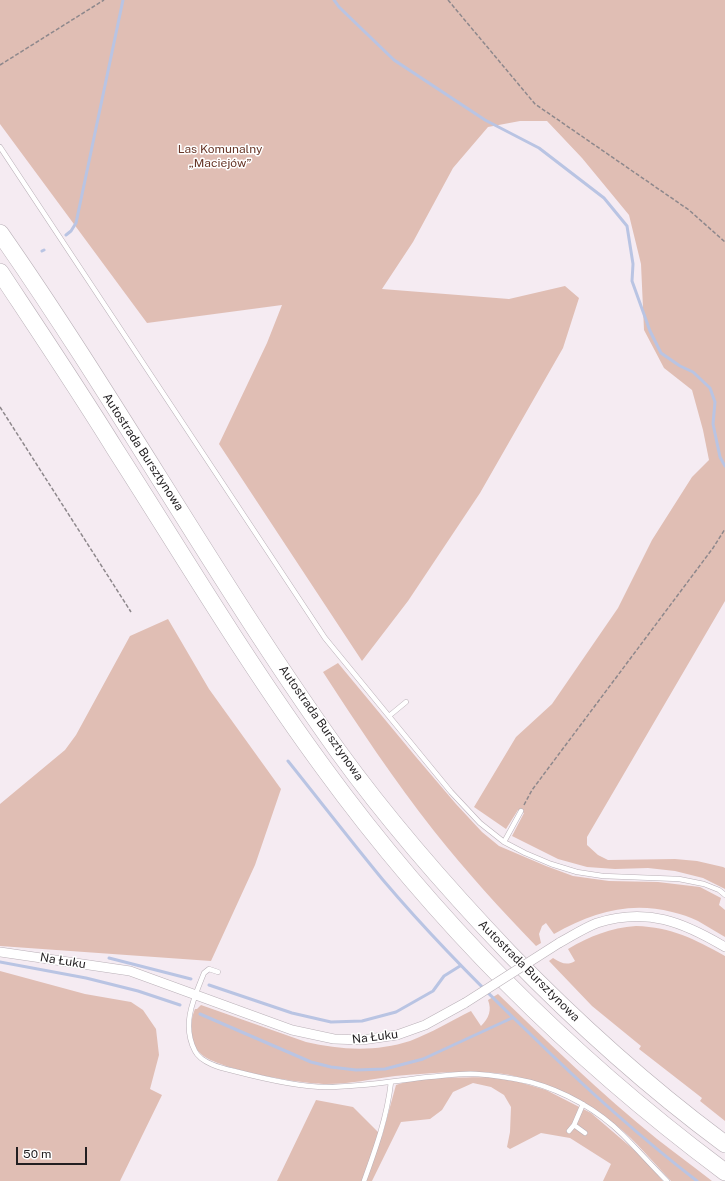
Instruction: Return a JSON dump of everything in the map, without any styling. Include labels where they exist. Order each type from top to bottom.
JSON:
[{"type":"highway","name":"Autostrada Bursztynowa","points":[[0,233],[66,332],[297,691],[340,753],[378,803],[419,854],[465,906],[537,981],[598,1040],[699,1125],[725,1144]]},
{"type":"highway","name":"Autostrada Bursztynowa","points":[[0,272],[111,442],[255,668],[322,767],[365,822],[455,929],[521,998],[585,1058],[634,1100],[685,1142],[725,1172]]},
{"type":"street","name":"Na Łuku","points":[[0,952],[130,971],[292,1030],[323,1037],[352,1040],[384,1038],[410,1031],[437,1019],[465,1003],[559,943],[597,923],[617,918],[646,917],[688,926],[725,947]]},
{"type":"lane","points":[[0,147],[325,638],[451,792],[480,823],[504,842],[524,853],[550,864],[577,872],[603,876],[679,879],[704,884],[719,890],[725,895]]},
{"type":"lane","points":[[389,716],[406,702]]},
{"type":"lane","points":[[504,842],[521,811]]},
{"type":"lane","points":[[218,972],[209,969],[204,973],[188,1020],[189,1037],[195,1052],[206,1061],[220,1067],[245,1074],[292,1083],[325,1087],[476,1074],[530,1082],[553,1090],[583,1104],[601,1116],[622,1134],[667,1181]]},
{"type":"lane","points":[[364,1181],[379,1140],[389,1099],[391,1082]]},
{"type":"lane","points":[[569,1131],[574,1125],[583,1104]]},
{"type":"lane","points":[[574,1125],[585,1133]]},
{"type":"path","points":[[0,65],[104,0]]},
{"type":"path","points":[[448,0],[536,104],[689,210],[725,242]]},
{"type":"path","points":[[0,407],[131,612]]},
{"type":"path","points":[[521,811],[532,790],[713,548],[725,529]]},
{"type":"green space","name":"Las Komunalny „Maciejów”","points":[[0,0],[725,0],[725,601],[587,837],[587,845],[598,855],[608,860],[675,859],[697,861],[723,867],[725,868],[725,889],[703,878],[675,871],[648,868],[615,869],[587,867],[558,859],[512,836],[524,813],[518,810],[506,829],[474,807],[516,737],[552,704],[618,608],[652,540],[692,477],[709,460],[703,430],[692,390],[664,368],[644,330],[641,264],[629,215],[582,158],[547,121],[520,121],[488,127],[453,168],[413,242],[382,289],[509,299],[565,286],[579,298],[563,348],[480,493],[408,601],[362,661],[219,444],[267,343],[282,305],[147,323],[0,124]]},
{"type":"green space","points":[[168,619],[209,689],[281,789],[255,865],[211,961],[0,946],[0,804],[65,750],[76,735],[130,636]]},
{"type":"green space","points":[[338,663],[456,804],[482,832],[499,846],[573,876],[609,881],[658,882],[700,887],[721,898],[719,905],[725,910],[725,937],[698,921],[685,916],[656,909],[640,908],[611,911],[596,915],[582,920],[554,934],[546,923],[542,926],[539,934],[541,943],[536,946],[458,861],[419,812],[363,733],[323,672]]},
{"type":"green space","points":[[636,926],[672,931],[693,939],[725,956],[725,1121],[700,1101],[702,1098],[639,1049],[641,1046],[592,1006],[549,961],[553,958],[564,963],[572,963],[575,961],[568,949],[600,933]]},
{"type":"green space","points":[[0,971],[85,994],[131,1002],[143,1010],[156,1029],[159,1055],[150,1089],[162,1095],[120,1181],[0,1181]]},
{"type":"green space","points":[[498,994],[616,1104],[657,1139],[712,1181],[671,1181],[630,1138],[609,1120],[579,1103],[521,1078],[487,1072],[452,1072],[395,1076],[335,1084],[298,1082],[242,1071],[211,1060],[201,1054],[197,1049],[191,1033],[195,1009],[201,1005],[306,1042],[319,1045],[358,1049],[384,1047],[397,1045],[418,1038],[471,1011],[481,1026],[489,1014],[490,1007],[488,1000]]},
{"type":"green space","points":[[489,1077],[519,1082],[546,1090],[591,1113],[640,1155],[663,1181],[603,1181],[611,1164],[570,1138],[541,1133],[510,1149],[507,1147],[510,1132],[511,1107],[504,1095],[491,1087],[473,1083],[453,1092],[442,1110],[430,1119],[401,1122],[372,1181],[277,1181],[316,1100],[353,1107],[382,1136],[396,1085],[417,1080]]},
{"type":"waterway","points":[[66,235],[71,231],[76,223],[123,0]]},
{"type":"waterway","points":[[334,0],[339,7],[394,60],[485,120],[539,148],[604,198],[627,226],[633,264],[632,281],[650,331],[661,353],[680,366],[693,372],[710,388],[715,402],[713,424],[720,457],[725,466]]},
{"type":"waterway","points":[[288,761],[383,880],[434,937],[506,1011],[630,1126],[697,1181]]},
{"type":"waterway","points":[[109,958],[191,979]]},
{"type":"waterway","points":[[0,962],[86,978],[138,991],[180,1005]]},
{"type":"waterway","points":[[209,985],[292,1013],[331,1022],[362,1021],[396,1012],[433,991],[444,976],[460,966]]},
{"type":"waterway","points":[[200,1014],[311,1062],[331,1067],[356,1070],[385,1069],[423,1059],[512,1018]]}]
